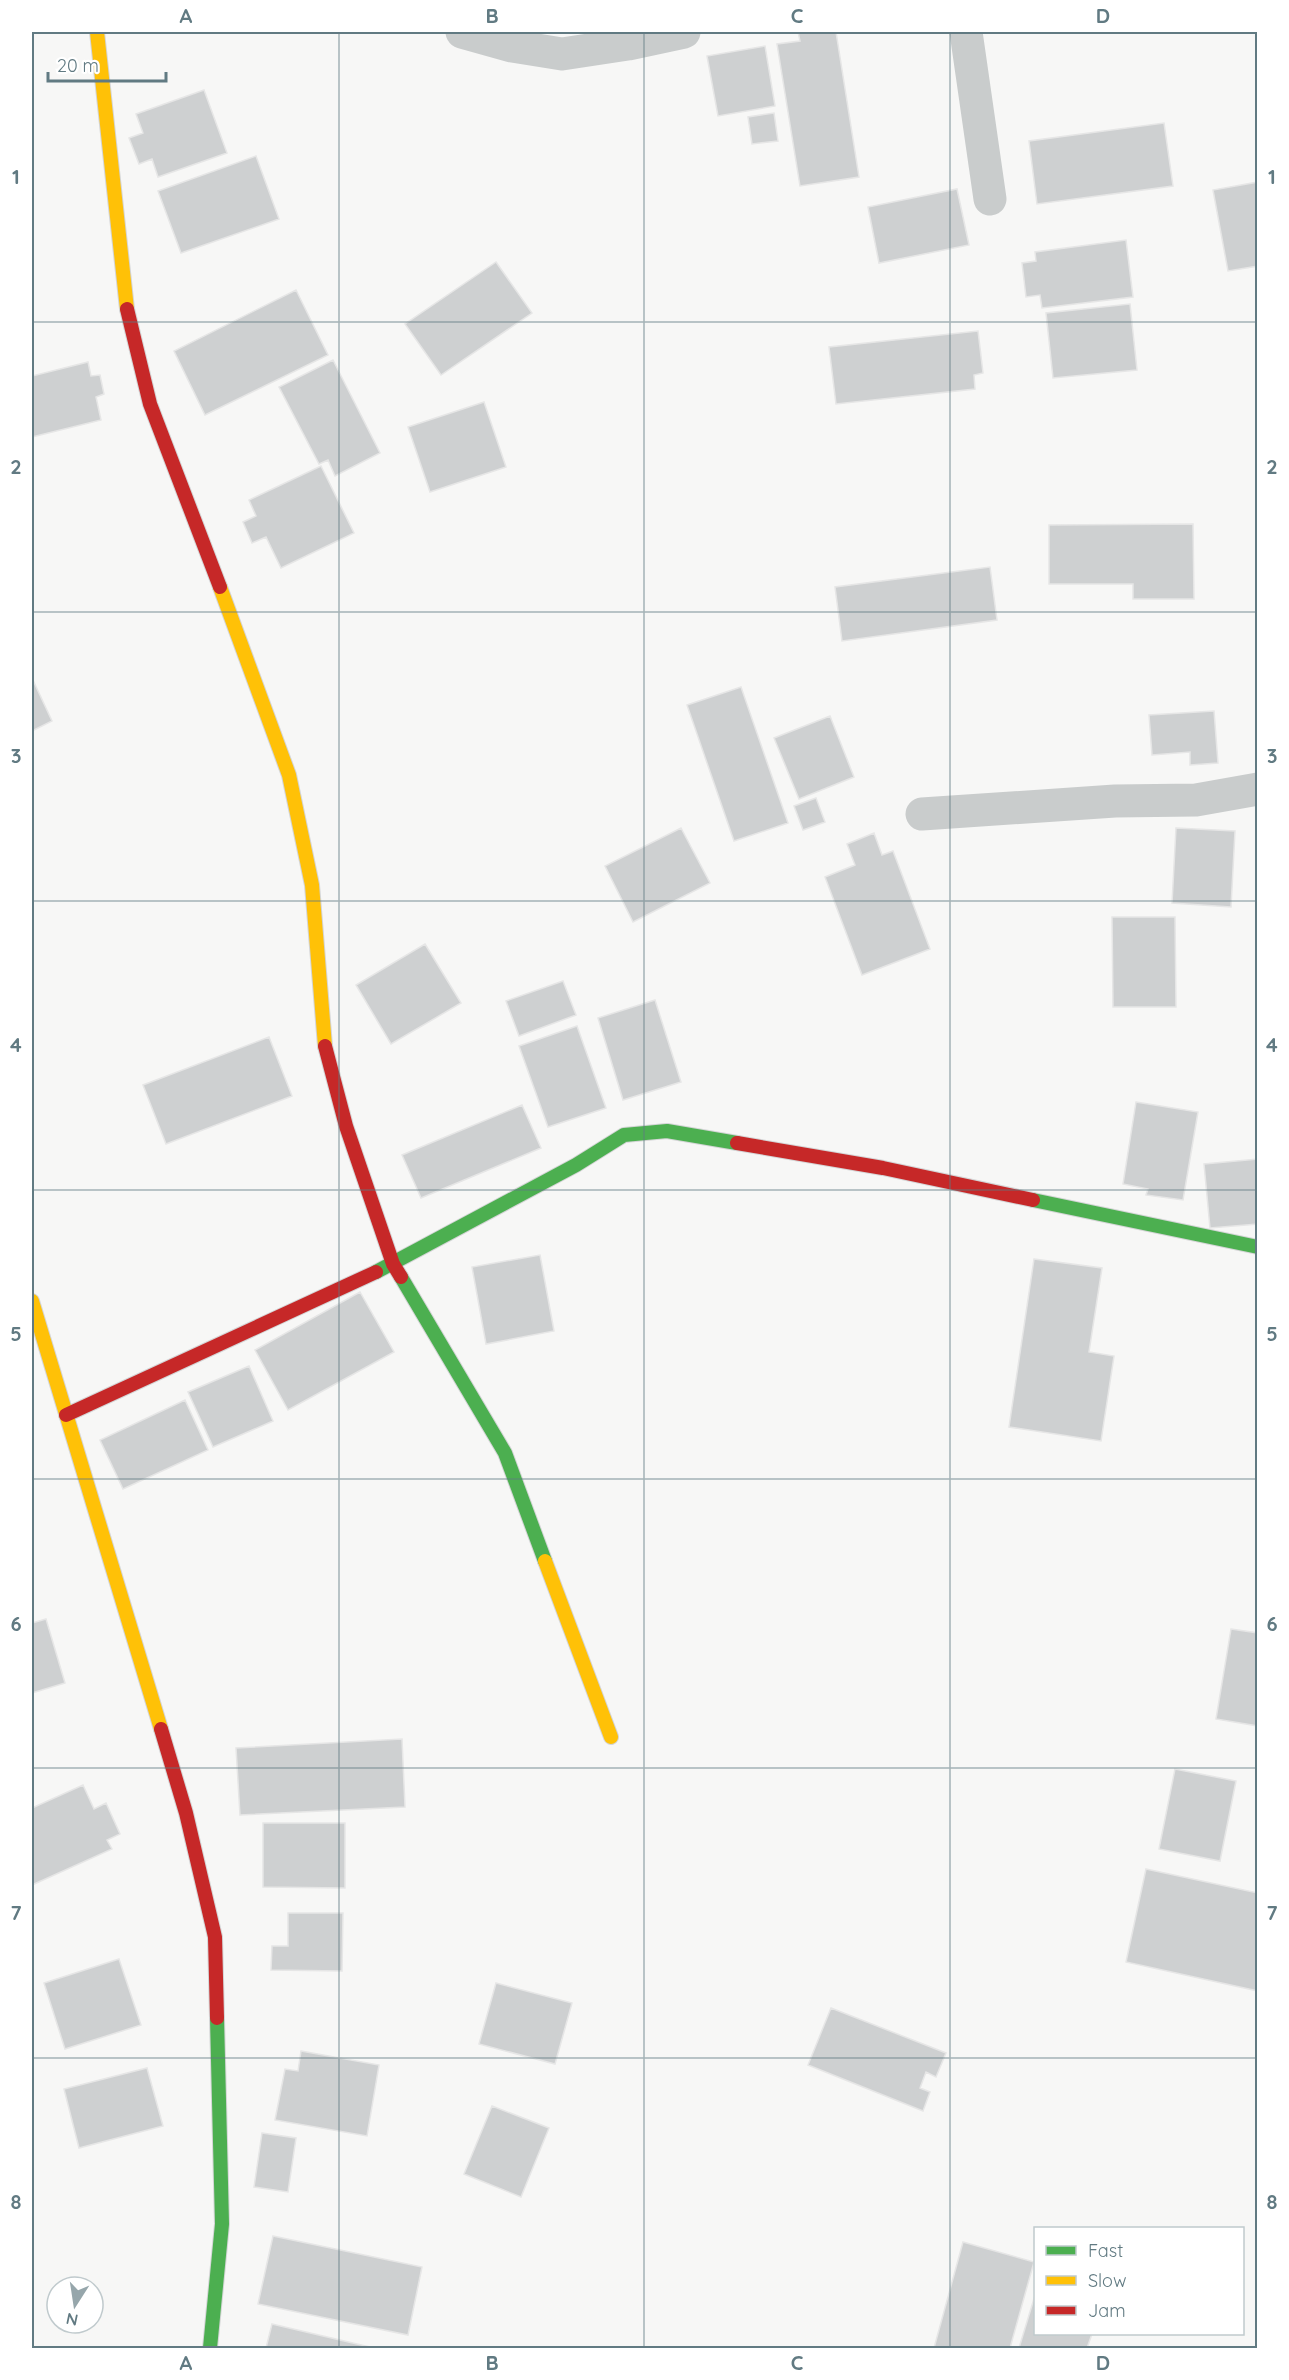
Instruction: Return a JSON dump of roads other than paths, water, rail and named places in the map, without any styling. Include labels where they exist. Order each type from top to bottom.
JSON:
[{"type":"street","points":[[97,32],[128,314],[150,404],[289,775],[312,885],[324,1044],[346,1126],[393,1264],[505,1453],[612,1737]]},
{"type":"street","points":[[462,32],[512,46],[562,54],[628,44],[684,32]]},
{"type":"street","points":[[966,32],[990,199]]},
{"type":"street","points":[[922,814],[1115,801],[1196,800],[1257,789]]},
{"type":"street","points":[[66,1415],[393,1264],[576,1165],[624,1135],[667,1131],[883,1168],[1257,1247]]},
{"type":"street","points":[[32,1301],[186,1813],[215,1936],[222,2224],[210,2349]]}]
